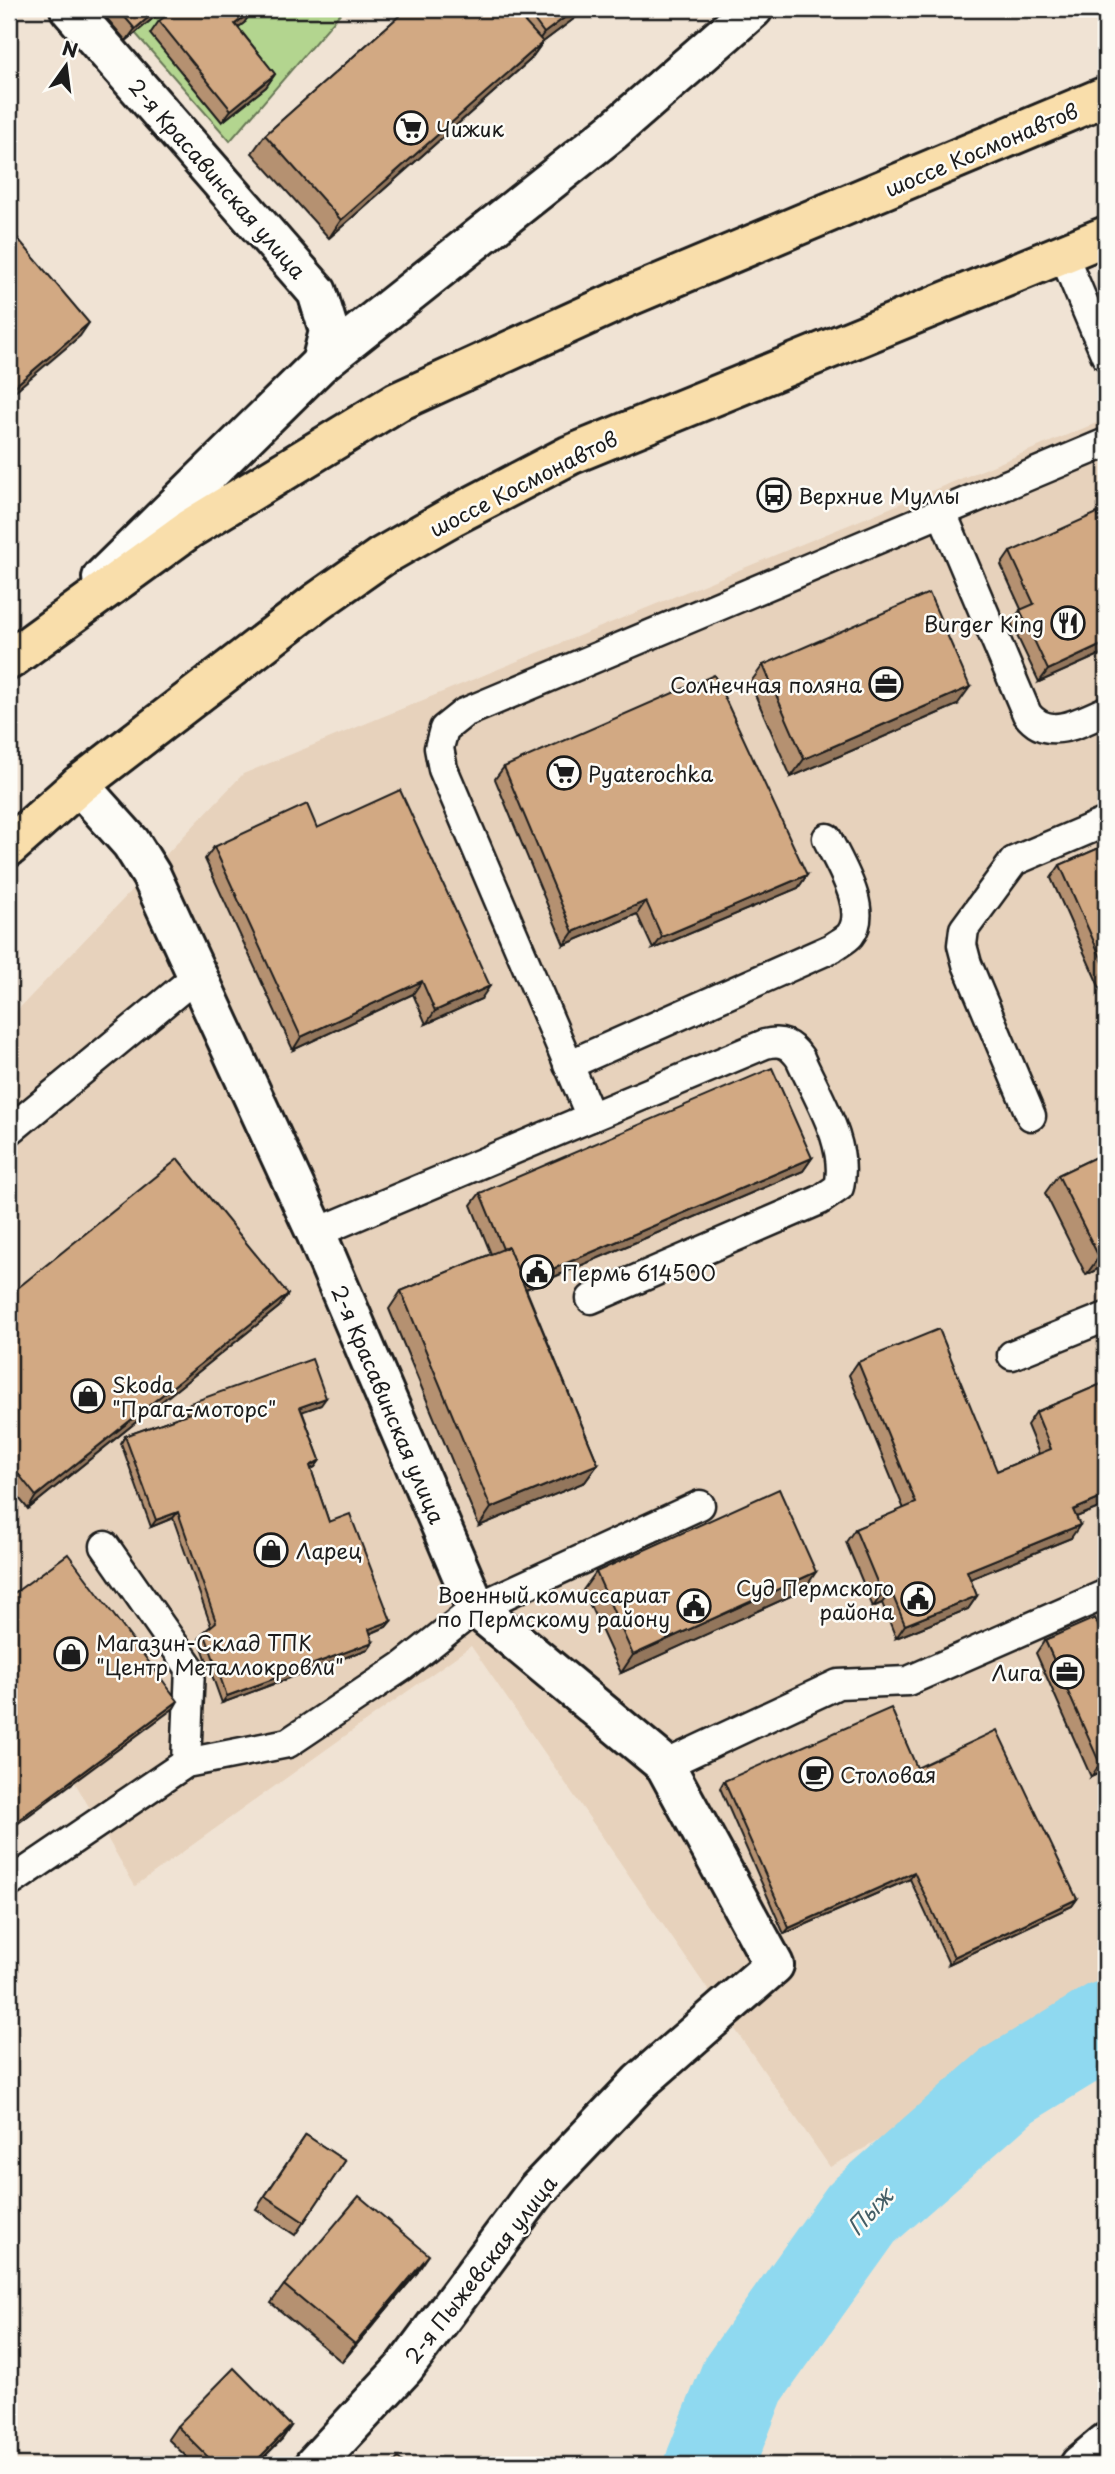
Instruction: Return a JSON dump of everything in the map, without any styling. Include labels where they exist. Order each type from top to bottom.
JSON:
[{"type":"main road","name":"шоссе Космонавтов","points":[[9,660],[189,529],[397,402],[625,298],[1106,96]]},
{"type":"main road","name":"шоссе Космонавтов","points":[[9,847],[79,785],[317,602],[381,557],[451,517],[570,455],[1106,236]]},
{"type":"street","name":"2-я Красавинская улица","points":[[70,9],[317,292],[329,331],[321,363]]},
{"type":"street","points":[[9,647],[48,632],[321,363],[613,131],[753,9]]},
{"type":"street","name":"2-я Красавинская улица","points":[[79,785],[131,843],[151,876],[316,1233],[476,1608],[665,1765],[774,1965]]},
{"type":"street","name":"2-я Пыжевская улица","points":[[314,2465],[405,2367],[537,2190],[640,2082],[774,1965]]},
{"type":"street","points":[[1080,2465],[1106,2442]]},
{"type":"lane","points":[[1063,254],[1106,356]]},
{"type":"lane","points":[[591,1117],[443,769],[439,748],[444,729],[464,713],[1106,443]]},
{"type":"lane","points":[[942,513],[1027,714],[1035,724],[1051,730],[1106,711]]},
{"type":"lane","points":[[1031,1116],[967,964],[962,945],[964,929],[1014,861],[1106,822]]},
{"type":"lane","points":[[568,1065],[832,948],[850,935],[858,917],[827,838]]},
{"type":"lane","points":[[9,1131],[198,975]]},
{"type":"lane","points":[[316,1233],[757,1047],[779,1041],[792,1046],[800,1058],[840,1150],[843,1170],[839,1187],[820,1200],[591,1299]]},
{"type":"lane","points":[[1012,1356],[1106,1317]]},
{"type":"lane","points":[[9,1884],[186,1763],[288,1744],[402,1666],[476,1608],[700,1505]]},
{"type":"lane","points":[[105,1546],[190,1668],[186,1763]]},
{"type":"lane","points":[[665,1765],[838,1684],[908,1681],[1106,1594]]},
{"type":"shaded area","points":[[1106,419],[1106,2016],[830,2167],[471,1646],[135,1886],[9,1669],[9,1019],[243,774]]},
{"type":"green space","points":[[114,9],[344,9],[230,141]]},
{"type":"building","points":[[118,9],[158,9],[135,29]]},
{"type":"building","points":[[175,9],[252,9],[235,24],[275,74],[231,110],[159,21]]},
{"type":"building","points":[[407,9],[513,9],[543,42],[341,220],[265,135]]},
{"type":"building","points":[[526,9],[576,9],[544,33]]},
{"type":"building","points":[[9,228],[89,323],[9,391]]},
{"type":"building","points":[[1097,513],[1106,533],[1106,643],[1048,670],[1020,610],[1034,604],[1010,552]]},
{"type":"building","points":[[929,593],[970,687],[804,759],[763,665]]},
{"type":"building","points":[[714,675],[807,875],[662,937],[646,901],[573,932],[504,767]]},
{"type":"building","points":[[400,790],[490,986],[435,1011],[422,981],[301,1037],[214,847],[307,804],[317,828]]},
{"type":"building","points":[[1106,845],[1106,969],[1060,865]]},
{"type":"building","points":[[772,1068],[812,1158],[522,1282],[508,1247],[503,1249],[480,1193]]},
{"type":"building","points":[[1106,1152],[1106,1253],[1099,1257],[1058,1175]]},
{"type":"building","name":"Skoda \"Прага-моторс\"","points":[[178,1159],[288,1294],[36,1496],[9,1462],[9,1295]]},
{"type":"building","points":[[508,1247],[598,1464],[491,1508],[401,1291]]},
{"type":"building","points":[[939,1329],[997,1471],[1051,1449],[1036,1412],[1106,1382],[1106,1496],[1073,1510],[1080,1525],[967,1571],[977,1596],[905,1625],[891,1591],[882,1594],[855,1529],[916,1503],[858,1362]]},
{"type":"building","points":[[312,1359],[326,1398],[300,1407],[320,1460],[310,1466],[329,1522],[350,1514],[391,1621],[369,1629],[373,1642],[227,1696],[204,1632],[216,1622],[178,1512],[156,1520],[125,1436],[193,1412],[190,1403]]},
{"type":"building","points":[[779,1489],[816,1572],[633,1655],[596,1572]]},
{"type":"building","name":"Магазин-Склад ТПК \"Центр Металлокровли\"","points":[[68,1554],[178,1701],[9,1827],[9,1597]]},
{"type":"building","points":[[1095,1618],[1106,1644],[1106,1761],[1100,1764],[1045,1640]]},
{"type":"building","points":[[891,1708],[917,1768],[997,1730],[1077,1899],[954,1957],[914,1872],[789,1928],[724,1781]]},
{"type":"building","points":[[306,2135],[345,2161],[304,2222],[265,2196]]},
{"type":"building","points":[[359,2196],[429,2255],[355,2344],[284,2285]]},
{"type":"building","points":[[234,2368],[291,2426],[252,2465],[216,2465],[177,2426]]},
{"type":"building","points":[[398,2458],[406,2465],[392,2465]]},
{"type":"waterway","name":"Пыж","points":[[709,2465],[743,2380],[862,2213],[1008,2085],[1106,2025]]},
{"type":"place","name":"Чижик","points":[[411,128]]},
{"type":"place","name":"Верхние Муллы","points":[[774,495]]},
{"type":"place","name":"Burger King","points":[[1068,623]]},
{"type":"place","name":"Солнечная поляна","points":[[886,684]]},
{"type":"place","name":"Pyaterochka","points":[[564,773]]},
{"type":"place","name":"Пермь 614500","points":[[537,1272]]},
{"type":"place","name":"Skoda \"Прага-моторс\"","points":[[88,1396]]},
{"type":"place","name":"Ларец","points":[[271,1550]]},
{"type":"place","name":"Суд Пермского района","points":[[918,1599]]},
{"type":"place","name":"Военный комиссариат по Пермскому району","points":[[694,1606]]},
{"type":"place","name":"Магазин-Склад ТПК \"Центр Металлокровли\"","points":[[71,1654]]},
{"type":"place","name":"Лига","points":[[1067,1672]]},
{"type":"place","name":"Столовая","points":[[816,1774]]}]
